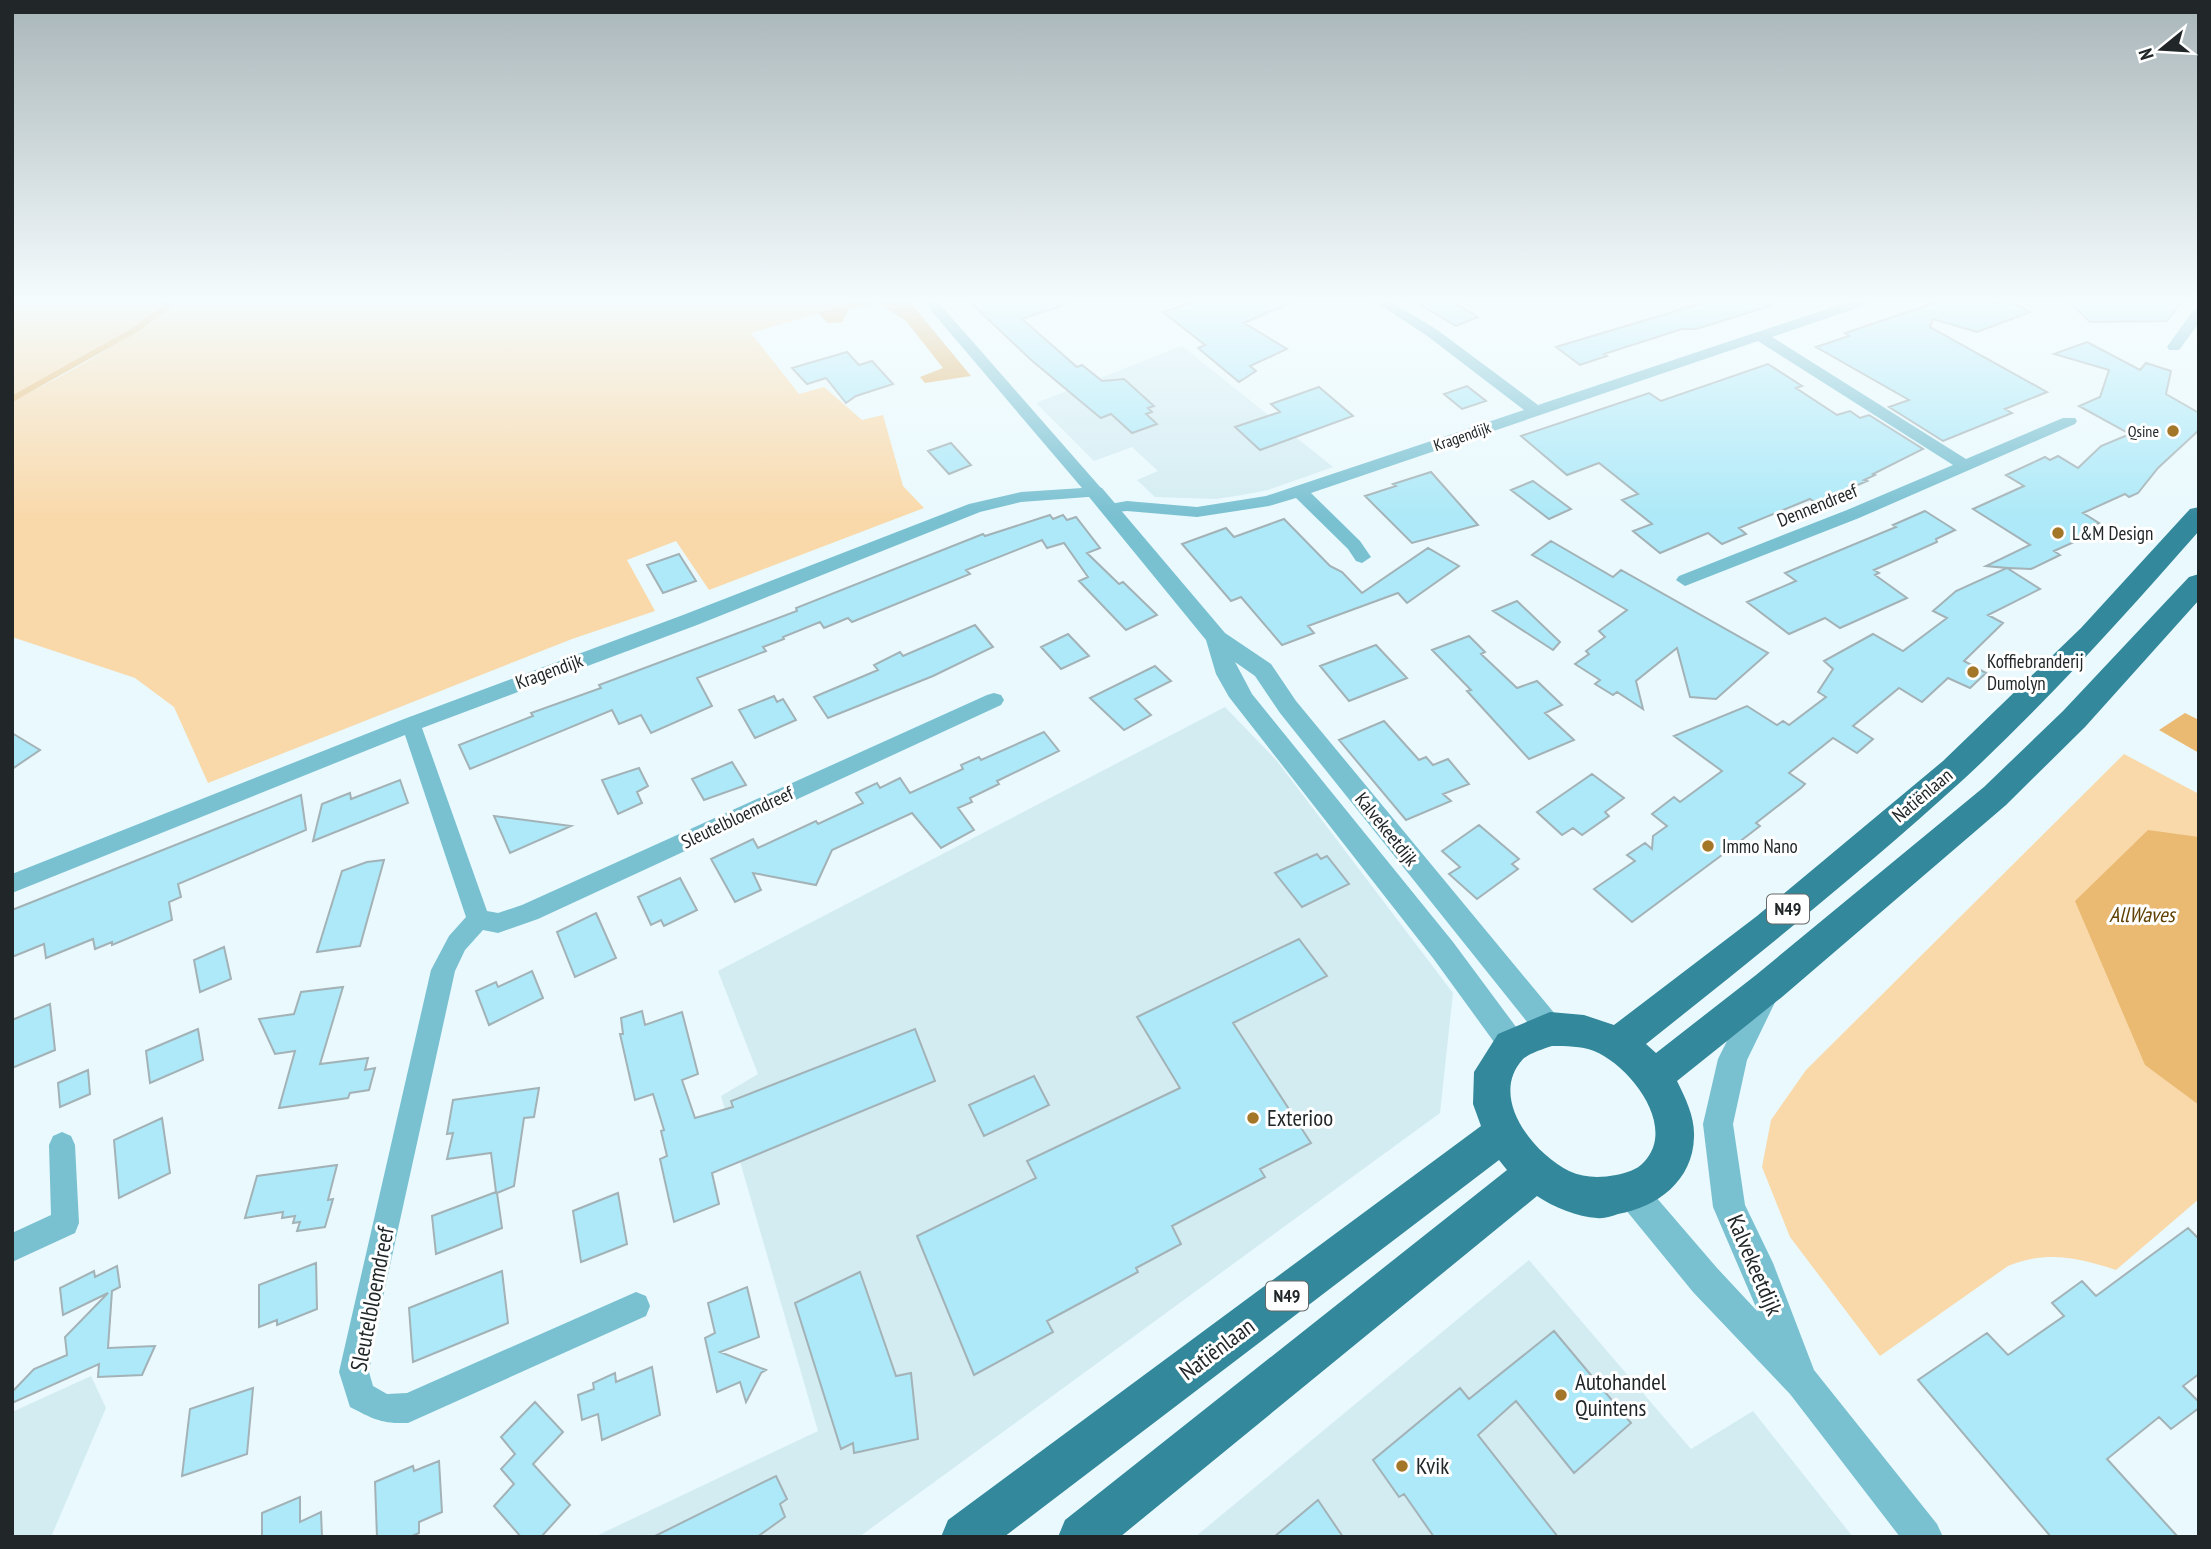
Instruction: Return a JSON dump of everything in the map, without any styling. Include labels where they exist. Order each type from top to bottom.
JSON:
[{"type":"main road","name":"Natiënlaan","points":[[1617,1045],[1769,926],[1954,769],[2091,635],[2199,515]]},
{"type":"main road","name":"N49","points":[[1654,1077],[1769,986],[1995,796],[2074,719],[2199,583]]},
{"type":"main road","points":[[1550,1029],[1583,1031],[1617,1045],[1637,1059],[1654,1077],[1672,1111],[1674,1145],[1669,1161],[1660,1175],[1648,1186],[1614,1197],[1584,1195],[1554,1184],[1535,1173],[1522,1161],[1502,1134],[1493,1113],[1490,1093],[1493,1074],[1512,1044],[1536,1032],[1550,1029]]},
{"type":"main road","name":"Natiënlaan","points":[[965,1537],[1502,1134]]},
{"type":"main road","points":[[1082,1537],[1535,1173]]},
{"type":"street","name":"Kalvekeetdijk","points":[[993,373],[1217,638],[1263,670],[1288,707],[1550,1029]]},
{"type":"street","points":[[1486,373],[1536,411]]},
{"type":"street","name":"Kragendijk","points":[[1110,509],[1127,506],[1197,512],[1245,506],[1299,491],[1649,373]]},
{"type":"street","points":[[1819,373],[1964,465]]},
{"type":"street","name":"Dennendreef","points":[[1685,580],[1853,514],[2069,421]]},
{"type":"street","points":[[1299,491],[1354,545],[1362,557]]},
{"type":"street","name":"Kragendijk","points":[[12,884],[411,724],[690,620],[975,508],[1021,497],[1095,492]]},
{"type":"street","name":"Kalvekeetdijk","points":[[1217,638],[1229,681],[1236,693],[1271,731],[1443,950],[1512,1044]]},
{"type":"street","name":"Sleutelbloemdreef","points":[[636,1306],[408,1408],[385,1409],[361,1396],[354,1372],[360,1340],[443,970],[457,943],[478,919],[498,923],[530,912],[994,700]]},
{"type":"street","points":[[411,724],[478,919]]},
{"type":"street","name":"Kalvekeetdijk","points":[[1769,986],[1733,1059],[1718,1124],[1729,1207],[1761,1275],[1802,1382]]},
{"type":"street","points":[[12,1248],[65,1223],[62,1144]]},
{"type":"street","name":"Kalvekeetdijk","points":[[1632,1193],[1705,1280],[1802,1382],[1924,1537]]},
{"type":"shaded area","points":[[12,373],[54,373],[12,397]]},
{"type":"shaded area","points":[[65,373],[783,373],[799,394],[824,387],[862,420],[883,415],[903,486],[924,508],[709,590],[676,541],[627,560],[655,611],[572,639],[208,783],[174,707],[135,678],[12,637],[12,401]]},
{"type":"shaded area","points":[[929,373],[969,373],[971,376],[925,383],[920,377]]},
{"type":"shaded area","points":[[1112,373],[1216,373],[1333,467],[1268,490],[1242,495],[1216,499],[1155,497],[1137,480],[1158,471],[1132,447],[1094,461],[1036,403]]},
{"type":"shaded area","points":[[1225,707],[1277,761],[1453,993],[1440,1113],[859,1537],[594,1537],[818,1431],[721,1096],[758,1074],[718,971]]},
{"type":"shaded area","points":[[2124,754],[2199,794],[2199,1199],[2116,1270],[2076,1259],[2049,1257],[2008,1266],[1880,1356],[1790,1237],[1762,1167],[1771,1120],[1806,1070]]},
{"type":"shaded area","points":[[1529,1260],[1691,1449],[1753,1411],[1853,1537],[1195,1537]]},
{"type":"shaded area","points":[[91,1376],[106,1408],[51,1537],[12,1537],[12,1412]]},
{"type":"water","points":[[2185,713],[2199,720],[2199,753],[2159,730]]},
{"type":"water","name":"AllWaves","points":[[2148,830],[2199,837],[2199,1105],[2145,1065],[2075,901]]},
{"type":"building","points":[[797,373],[883,373],[893,384],[856,396],[846,403],[826,378],[807,384]]},
{"type":"building","points":[[1047,373],[1092,373],[1102,381],[1124,379],[1154,406],[1148,408],[1152,412],[1146,414],[1157,424],[1132,433],[1111,414],[1101,418]]},
{"type":"building","points":[[1228,373],[1252,373],[1239,382]]},
{"type":"building","points":[[1741,373],[1782,373],[1802,386],[1796,388],[1837,415],[1850,411],[1860,418],[1869,415],[1923,449],[1864,480],[1867,481],[1816,503],[1810,499],[1739,528],[1746,534],[1722,544],[1708,533],[1660,553],[1633,531],[1652,524],[1622,500],[1638,494],[1599,463],[1567,475],[1521,436],[1649,393],[1661,401]]},
{"type":"building","points":[[1862,373],[2013,373],[2047,392],[2005,409],[2012,413],[1943,441],[1889,407],[1909,400]]},
{"type":"building","points":[[2108,373],[2171,373],[2166,394],[2199,413],[2199,430],[2158,468],[2138,493],[2129,497],[2125,494],[2083,513],[2099,523],[2089,527],[2096,532],[2054,551],[2060,555],[2031,569],[1986,566],[2030,545],[1973,509],[2024,486],[2006,475],[2045,457],[2050,460],[2058,456],[2078,468],[2101,446],[2130,434],[2079,406],[2100,397]]},
{"type":"building","points":[[1467,386],[1486,401],[1462,409],[1444,394]]},
{"type":"building","points":[[1319,387],[1353,416],[1260,450],[1235,427],[1280,412],[1271,404]]},
{"type":"building","points":[[951,443],[971,465],[949,474],[928,451]]},
{"type":"building","points":[[1431,472],[1478,525],[1412,543],[1365,496]]},
{"type":"building","points":[[1533,481],[1571,509],[1549,519],[1511,490]]},
{"type":"building","points":[[1925,511],[1955,530],[1936,539],[1937,542],[1874,570],[1879,573],[1875,575],[1907,598],[1840,628],[1825,618],[1789,634],[1747,602],[1796,581],[1785,573],[1896,527],[1893,525]]},
{"type":"building","points":[[1050,515],[1053,519],[1063,515],[1067,520],[1076,517],[1100,548],[1087,553],[1119,584],[1123,582],[1157,615],[1126,630],[1079,581],[1088,577],[1064,543],[1047,548],[1042,540],[966,570],[970,574],[852,622],[848,618],[824,628],[820,622],[763,647],[766,651],[697,678],[712,706],[651,733],[641,715],[619,724],[612,710],[470,769],[459,745],[533,716],[531,713],[601,688],[599,685],[797,611],[796,608],[983,534],[985,536]]},
{"type":"building","points":[[1284,519],[1330,566],[1342,572],[1362,593],[1428,548],[1459,566],[1407,603],[1398,593],[1308,626],[1314,633],[1282,645],[1241,597],[1231,601],[1182,544],[1226,528],[1234,537]]},
{"type":"building","points":[[1551,541],[1613,577],[1621,570],[1768,653],[1716,699],[1690,697],[1677,648],[1636,681],[1643,709],[1617,692],[1613,695],[1595,684],[1600,680],[1575,664],[1589,654],[1586,651],[1605,637],[1599,631],[1627,610],[1532,555]]},
{"type":"building","points":[[679,554],[696,581],[663,593],[647,565]]},
{"type":"building","points":[[2007,568],[2040,589],[1988,615],[2003,623],[1964,661],[1986,673],[1970,688],[1948,678],[1922,702],[1899,688],[1853,726],[1873,739],[1857,753],[1833,738],[1789,773],[1805,784],[1756,823],[1760,826],[1632,922],[1594,889],[1635,861],[1627,855],[1645,843],[1652,849],[1653,836],[1667,826],[1652,814],[1674,797],[1680,802],[1722,771],[1674,736],[1747,706],[1777,725],[1783,721],[1789,725],[1826,697],[1818,692],[1833,669],[1824,661],[1873,634],[1903,651],[1947,618],[1933,611],[1956,591]]},
{"type":"building","points":[[1517,601],[1560,642],[1553,650],[1493,611]]},
{"type":"building","points":[[975,625],[993,647],[933,676],[828,718],[814,697],[878,670],[874,665],[900,652],[903,656]]},
{"type":"building","points":[[1068,634],[1089,656],[1061,669],[1041,647]]},
{"type":"building","points":[[1469,636],[1485,652],[1481,654],[1517,688],[1537,681],[1562,705],[1545,713],[1574,740],[1529,759],[1467,691],[1471,690],[1432,650]]},
{"type":"building","points":[[1376,645],[1407,678],[1349,701],[1320,666]]},
{"type":"building","points":[[1155,666],[1171,681],[1135,699],[1151,715],[1124,730],[1090,698]]},
{"type":"building","points":[[774,696],[777,702],[783,699],[796,720],[755,738],[739,710]]},
{"type":"building","points":[[1384,721],[1419,760],[1426,757],[1433,765],[1448,759],[1469,784],[1443,794],[1451,801],[1406,820],[1339,740]]},
{"type":"building","points":[[1044,732],[1059,751],[997,781],[999,784],[970,798],[972,802],[958,808],[974,830],[941,848],[912,813],[832,850],[816,885],[753,873],[761,890],[735,902],[711,859],[753,839],[758,848],[816,821],[818,824],[863,803],[856,793],[877,783],[880,788],[900,778],[910,793],[963,769],[961,765],[979,757],[981,760]]},
{"type":"building","points":[[12,733],[40,750],[12,769]]},
{"type":"building","points":[[732,762],[746,785],[704,800],[692,779]]},
{"type":"building","points":[[639,768],[648,786],[637,792],[642,803],[618,814],[602,780]]},
{"type":"building","points":[[1592,774],[1624,798],[1605,812],[1609,816],[1582,835],[1573,828],[1562,835],[1537,812]]},
{"type":"building","points":[[400,780],[408,803],[313,841],[322,804],[350,793],[351,799]]},
{"type":"building","points":[[301,795],[306,830],[178,884],[181,897],[169,902],[172,920],[112,945],[112,942],[95,949],[93,939],[46,958],[44,944],[12,957],[12,910]]},
{"type":"building","points":[[494,816],[571,826],[510,853]]},
{"type":"building","points":[[1479,825],[1519,859],[1512,864],[1518,869],[1477,899],[1449,874],[1460,867],[1442,851]]},
{"type":"building","points":[[1317,854],[1321,859],[1327,856],[1349,884],[1302,907],[1275,873]]},
{"type":"building","points":[[384,860],[360,946],[317,952],[342,871],[367,862]]},
{"type":"building","points":[[680,878],[697,910],[664,926],[661,920],[651,925],[638,897]]},
{"type":"building","points":[[596,913],[616,958],[575,977],[557,932]]},
{"type":"building","points":[[1299,939],[1327,976],[1233,1023],[1311,1143],[1260,1169],[1265,1177],[1172,1226],[1181,1244],[1136,1268],[1138,1272],[1047,1321],[1053,1332],[974,1375],[917,1236],[1036,1178],[1027,1161],[1180,1088],[1137,1017]]},
{"type":"building","points":[[224,947],[231,979],[200,992],[194,960]]},
{"type":"building","points":[[532,971],[543,998],[489,1025],[476,991],[496,982],[498,987]]},
{"type":"building","points":[[343,987],[320,1064],[368,1058],[365,1070],[375,1068],[369,1090],[350,1093],[348,1098],[279,1108],[295,1051],[275,1054],[259,1019],[294,1014],[301,992]]},
{"type":"building","points":[[50,1004],[55,1050],[12,1068],[12,1020]]},
{"type":"building","points":[[642,1011],[645,1025],[682,1012],[698,1074],[682,1080],[695,1118],[733,1107],[731,1101],[915,1029],[935,1081],[712,1173],[719,1204],[674,1222],[660,1159],[667,1156],[661,1131],[664,1130],[653,1094],[635,1100],[620,1034],[623,1034],[621,1018]]},
{"type":"building","points":[[198,1029],[203,1060],[150,1083],[146,1051]]},
{"type":"building","points":[[88,1070],[90,1094],[60,1107],[58,1083]]},
{"type":"building","points":[[1034,1076],[1049,1105],[984,1136],[969,1105]]},
{"type":"building","points":[[539,1088],[534,1117],[524,1118],[514,1186],[497,1193],[502,1228],[436,1254],[432,1216],[496,1192],[491,1153],[447,1159],[453,1133],[447,1134],[453,1100]]},
{"type":"building","points":[[162,1118],[170,1173],[119,1198],[114,1140]]},
{"type":"building","points":[[337,1165],[328,1200],[333,1199],[325,1227],[297,1231],[300,1222],[293,1223],[295,1216],[282,1218],[283,1212],[245,1218],[257,1176]]},
{"type":"building","points":[[618,1193],[627,1244],[581,1262],[573,1211]]},
{"type":"building","points":[[2188,1228],[2199,1239],[2199,1374],[2183,1386],[2199,1402],[2199,1408],[2171,1429],[2159,1417],[2107,1459],[2178,1537],[2051,1537],[1918,1380],[1987,1333],[2008,1355],[2064,1316],[2052,1303],[2082,1281],[2096,1296]]},
{"type":"building","points":[[316,1263],[317,1309],[277,1325],[277,1320],[259,1327],[259,1285]]},
{"type":"building","points":[[117,1266],[120,1287],[112,1291],[108,1348],[155,1346],[142,1375],[98,1377],[99,1364],[12,1403],[12,1392],[34,1369],[67,1355],[65,1337],[108,1293],[63,1315],[60,1288],[94,1271],[95,1277]]},
{"type":"building","points":[[502,1271],[508,1323],[413,1362],[409,1308]]},
{"type":"building","points":[[860,1272],[896,1376],[911,1373],[918,1439],[854,1453],[853,1443],[841,1449],[795,1303]]},
{"type":"building","points":[[747,1287],[759,1337],[720,1352],[766,1370],[761,1373],[746,1402],[740,1382],[717,1392],[705,1338],[715,1333],[708,1303]]},
{"type":"building","points":[[1554,1331],[1631,1423],[1574,1473],[1516,1401],[1478,1435],[1558,1537],[1434,1537],[1404,1494],[1399,1497],[1373,1460],[1460,1388],[1469,1399]]},
{"type":"building","points":[[652,1367],[660,1415],[602,1440],[598,1414],[582,1420],[578,1395],[594,1389],[593,1383],[615,1373],[616,1382]]},
{"type":"building","points":[[253,1388],[247,1454],[182,1476],[190,1409]]},
{"type":"building","points":[[535,1402],[563,1432],[533,1464],[570,1505],[541,1537],[521,1537],[494,1506],[514,1484],[501,1469],[515,1454],[501,1437]]},
{"type":"building","points":[[439,1461],[442,1512],[419,1522],[419,1533],[410,1537],[377,1537],[375,1482],[413,1466],[414,1471]]},
{"type":"building","points":[[776,1476],[787,1499],[780,1504],[785,1517],[757,1537],[653,1537]]},
{"type":"building","points":[[300,1497],[300,1522],[321,1512],[322,1537],[262,1537],[262,1513]]},
{"type":"building","points":[[1318,1500],[1343,1537],[1274,1537]]},
{"type":"waterway","points":[[12,399],[58,373]]},
{"type":"place","name":"Qsine","points":[[2173,431]]},
{"type":"place","name":"L&M Design","points":[[2058,533]]},
{"type":"place","name":"Koffiebranderij Dumolyn","points":[[1973,672]]},
{"type":"place","name":"Immo Nano","points":[[1708,846]]},
{"type":"place","name":"Exterioo","points":[[1253,1118]]},
{"type":"place","name":"Autohandel Quintens","points":[[1561,1395]]},
{"type":"place","name":"Kvik","points":[[1402,1466]]}]
